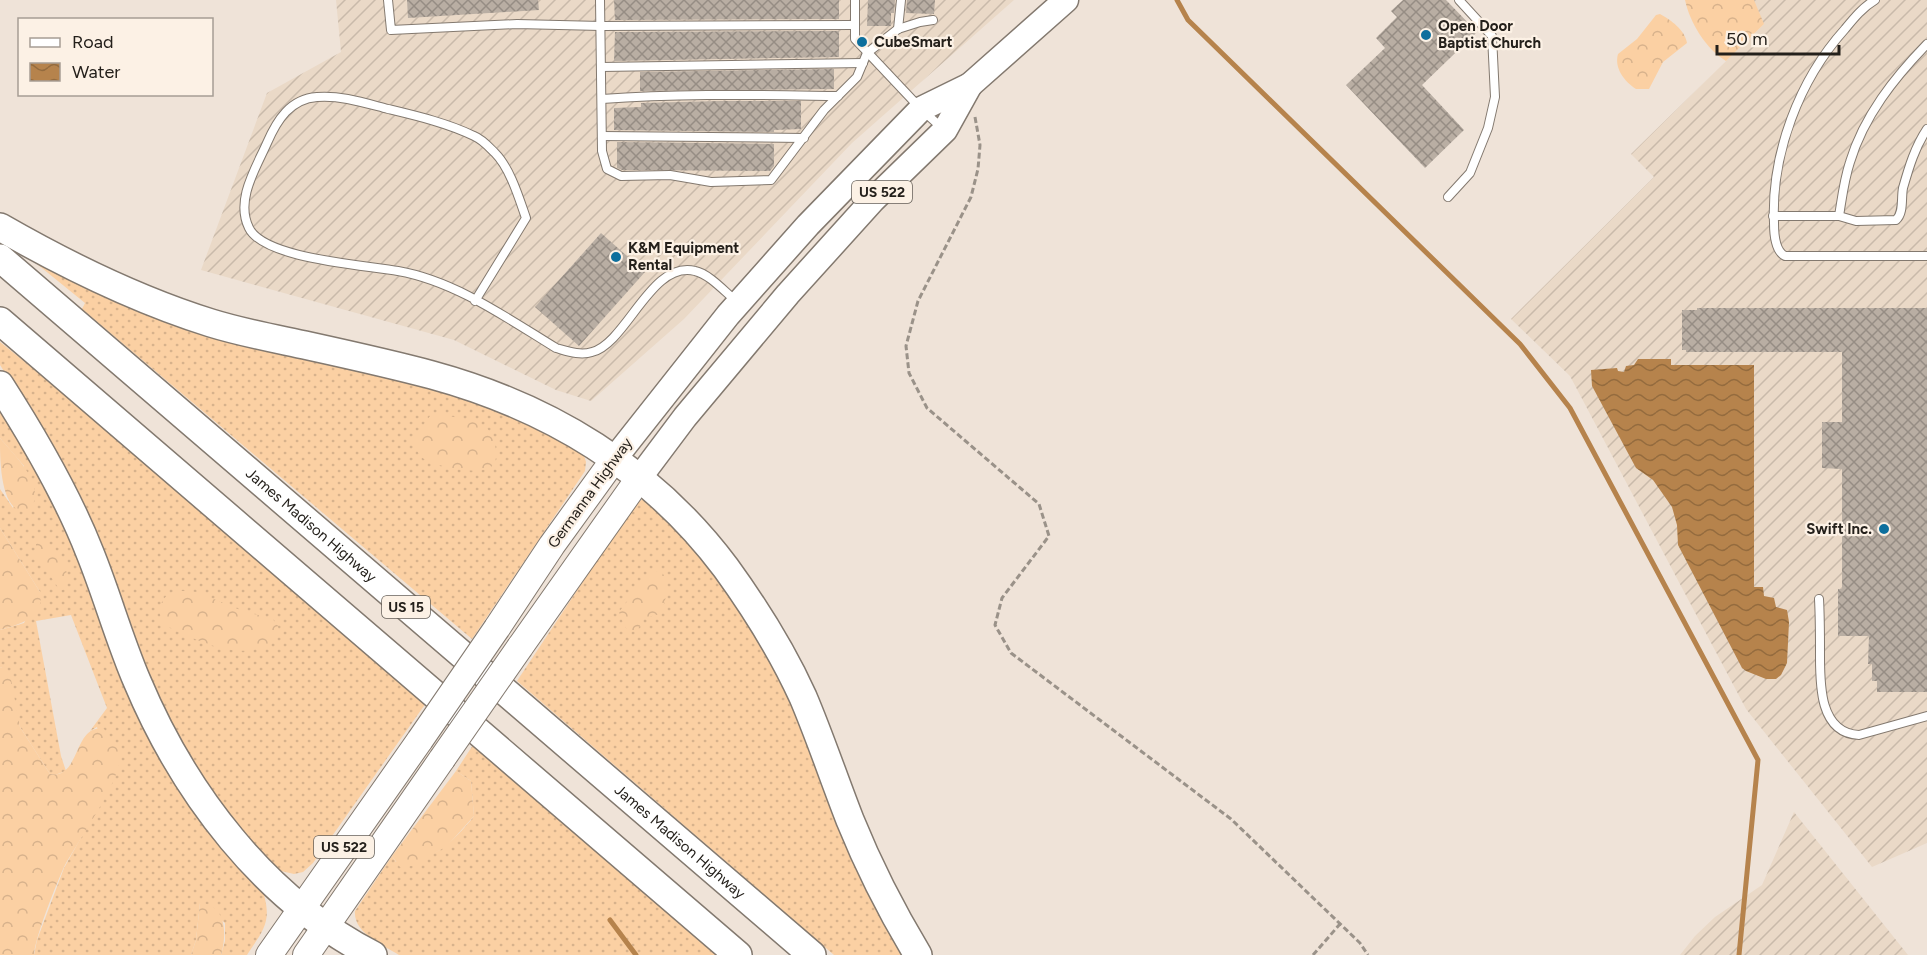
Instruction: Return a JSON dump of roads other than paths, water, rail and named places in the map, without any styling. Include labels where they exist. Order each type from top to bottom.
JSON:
[{"type":"highway","points":[[0,227],[108,284],[165,308],[214,324],[433,375],[479,390],[525,408],[578,435],[640,477],[684,520],[724,566],[752,604],[802,695],[871,869],[918,955]]},
{"type":"highway","name":"James Madison Highway","points":[[0,258],[812,955]]},
{"type":"highway","points":[[0,321],[738,955]]},
{"type":"highway","points":[[0,385],[26,425],[55,479],[90,552],[138,683],[171,748],[196,789],[253,865],[327,926],[373,955]]},
{"type":"highway","name":"Germanna Highway","points":[[269,955],[420,740],[552,545],[615,458]]},
{"type":"highway","name":"Germanna Highway","points":[[306,955],[640,477]]},
{"type":"main road","name":"Germanna Highway","points":[[615,458],[739,303],[808,225],[921,110],[970,85],[1066,0]]},
{"type":"main road","name":"Germanna Highway","points":[[640,477],[686,417],[788,294],[873,200],[945,130],[970,85]]},
{"type":"lane","points":[[388,0],[391,30],[517,24],[855,25]]},
{"type":"lane","points":[[600,0],[602,151],[607,169],[621,176],[670,175],[711,182],[771,180],[824,110],[857,77],[867,53],[898,29],[933,20]]},
{"type":"lane","points":[[855,0],[855,39],[921,110],[945,130]]},
{"type":"lane","points":[[898,29],[901,0]]},
{"type":"lane","points":[[1448,197],[1470,173],[1488,128],[1495,97],[1492,36],[1459,0]]},
{"type":"lane","points":[[1875,0],[1859,13],[1834,40],[1805,87],[1784,144],[1777,174],[1773,216],[1778,249],[1780,254],[1785,256],[1927,256]]},
{"type":"lane","points":[[1839,216],[1850,162],[1869,120],[1892,83],[1927,44]]},
{"type":"lane","points":[[601,67],[863,63]]},
{"type":"lane","points":[[475,301],[526,218],[516,189],[497,155],[477,137],[439,122],[332,95],[312,97],[297,103],[283,113],[274,127],[246,191],[244,211],[249,229],[258,240],[276,248],[323,261],[400,271],[450,287],[556,348],[574,353],[590,353],[604,347],[651,290],[673,273],[683,269],[697,271],[739,303]]},
{"type":"lane","points":[[602,99],[772,95],[838,96]]},
{"type":"lane","points":[[1773,216],[1839,216],[1856,221],[1892,221],[1898,218],[1902,192],[1912,159],[1920,138],[1927,129]]},
{"type":"lane","points":[[602,136],[804,138]]},
{"type":"lane","points":[[1819,599],[1821,689],[1826,710],[1835,725],[1850,735],[1859,735],[1927,716]]},
{"type":"water","points":[[1638,359],[1671,359],[1671,365],[1754,365],[1754,587],[1763,587],[1764,596],[1774,598],[1776,607],[1787,610],[1789,622],[1787,663],[1781,675],[1776,679],[1766,679],[1742,668],[1678,545],[1677,525],[1672,507],[1653,480],[1636,468],[1592,386],[1591,370],[1617,368],[1618,371],[1624,372],[1626,366],[1634,365]]},
{"type":"waterway","points":[[1177,0],[1188,20],[1520,344],[1570,408],[1758,760],[1739,955]]},
{"type":"waterway","points":[[610,920],[636,955]]},
{"type":"place","name":"Open Door Baptist Church","points":[[1426,35]]},
{"type":"place","name":"CubeSmart","points":[[862,42]]},
{"type":"place","name":"K&M Equipment Rental","points":[[616,257]]},
{"type":"place","name":"Swift Inc.","points":[[1884,529]]}]
